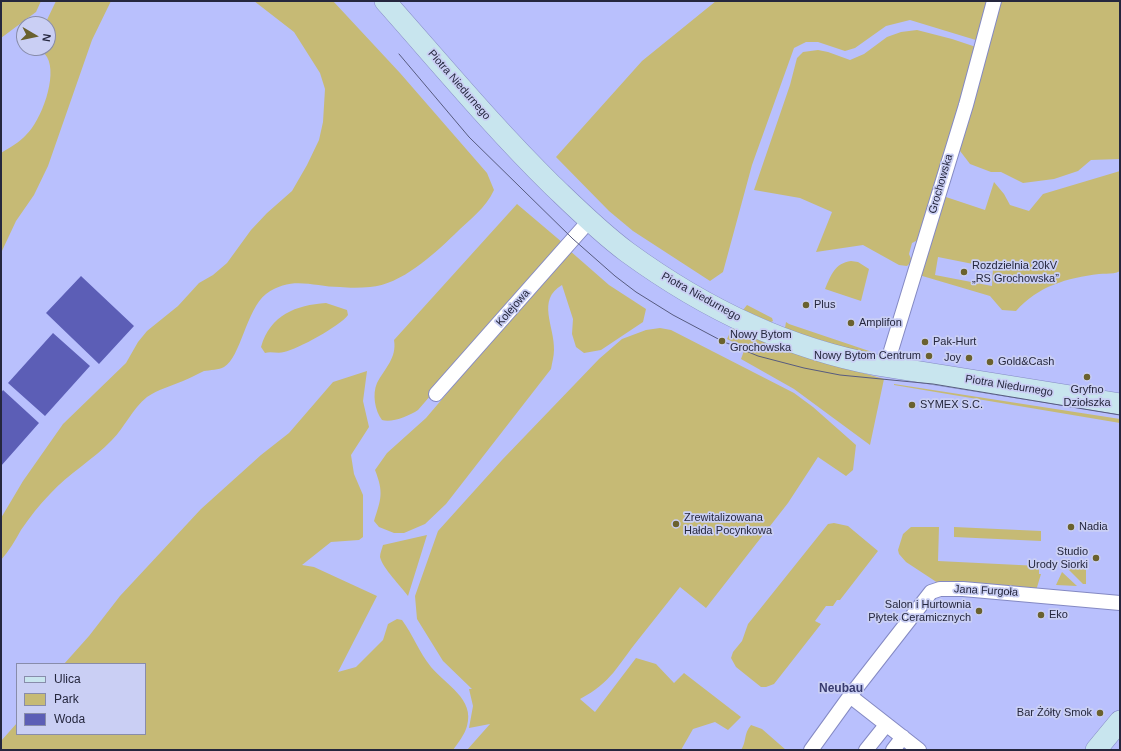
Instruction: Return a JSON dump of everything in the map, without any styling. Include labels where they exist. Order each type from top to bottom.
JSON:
[{"type":"street","name":"Piotra Niedurnego","points":[[385,1],[509,143],[589,221],[626,252],[685,290],[736,318],[774,335],[818,351],[843,358],[886,367],[1120,404]]},
{"type":"street","name":"Grochowska","points":[[886,367],[966,105],[994,1]]},
{"type":"street","name":"Kolejowa","points":[[436,394],[589,221]]},
{"type":"street","name":"Jana Furgoła","points":[[811,750],[850,696],[931,592],[940,589],[1023,593],[1120,602]]},
{"type":"street","points":[[850,696],[919,750]]},
{"type":"street","points":[[1096,750],[1120,721]]},
{"type":"street","points":[[866,750],[886,724]]},
{"type":"street","points":[[893,750],[903,738]]},
{"type":"green space","points":[[1,1],[41,1],[36,12],[31,16],[16,16],[16,27],[1,38]]},
{"type":"green space","points":[[56,1],[111,1],[92,40],[48,166],[34,195],[16,221],[1,253],[1,153],[21,140],[32,128],[46,98],[50,75],[50,65],[46,56],[56,56],[56,16],[49,16]]},
{"type":"green space","points":[[254,1],[333,1],[400,73],[487,173],[494,190],[482,208],[437,250],[405,275],[393,281],[382,285],[358,288],[294,283],[276,288],[266,294],[259,301],[253,311],[235,354],[230,362],[222,368],[204,371],[147,397],[137,407],[112,440],[57,486],[42,502],[24,525],[12,546],[1,560],[1,518],[23,481],[63,424],[126,363],[138,342],[147,331],[178,306],[199,283],[213,275],[227,263],[251,230],[267,213],[292,191],[319,140],[323,122],[325,89],[320,73],[294,32]]},
{"type":"green space","points":[[716,1],[991,1],[979,41],[910,20],[886,26],[855,48],[845,51],[818,42],[806,42],[794,48],[752,165],[723,272],[710,281],[633,231],[609,211],[556,157],[642,61]]},
{"type":"green space","points":[[1001,1],[1120,1],[1120,159],[1091,160],[1078,171],[1054,179],[1023,183],[1001,172],[991,172],[970,164],[957,147]]},
{"type":"green space","points":[[917,30],[976,47],[918,240],[912,243],[909,254],[912,261],[907,266],[899,265],[863,245],[816,252],[832,212],[800,198],[754,190],[790,85],[797,58],[803,52],[818,50],[850,60],[864,54],[887,37],[901,32]]},
{"type":"green space","points":[[1120,171],[1120,271],[1076,278],[1043,289],[1025,302],[1016,311],[1002,310],[990,296],[919,275],[943,196],[985,210],[994,182],[1004,194],[1010,205],[1029,211],[1043,194]],"holes":[[[938,257],[993,268],[992,286],[935,275]]]},
{"type":"green space","points":[[517,204],[563,243],[418,410],[410,415],[391,421],[382,420],[376,407],[375,387],[390,363],[394,352],[394,340]]},
{"type":"green space","points":[[569,250],[609,285],[646,309],[643,322],[601,350],[584,353],[576,347],[572,334],[573,319],[562,285],[554,291],[548,306],[554,341],[551,369],[446,504],[425,524],[404,533],[394,533],[379,527],[374,521],[380,496],[380,485],[375,470],[387,453],[426,418]]},
{"type":"green space","points":[[851,261],[858,262],[869,269],[861,301],[825,289],[834,270],[841,264]]},
{"type":"green space","points":[[326,303],[347,310],[348,315],[344,320],[328,331],[299,346],[282,353],[265,353],[261,347],[265,336],[278,320],[295,309],[304,306]]},
{"type":"green space","points":[[747,305],[772,318],[773,321],[771,322],[743,310]]},
{"type":"green space","points":[[786,322],[875,353],[868,355],[795,332],[785,328]]},
{"type":"green space","name":"Zrewitalizowana Hałda Pocynkowa","points":[[660,328],[671,330],[794,393],[813,407],[856,445],[853,470],[846,476],[818,457],[788,503],[706,608],[680,587],[607,680],[591,693],[580,699],[595,712],[636,658],[656,664],[674,683],[684,673],[741,717],[728,730],[715,722],[693,729],[681,750],[467,750],[490,724],[469,728],[473,706],[469,689],[472,689],[443,661],[417,619],[415,596],[438,531],[502,460],[599,359],[622,339],[646,330]]},
{"type":"green space","points":[[732,328],[780,349],[884,379],[870,445],[794,389],[741,359],[745,348],[727,339]]},
{"type":"green space","points":[[367,371],[363,401],[369,427],[351,455],[354,474],[363,495],[363,537],[359,540],[331,542],[302,565],[314,567],[377,596],[338,672],[356,667],[383,640],[388,624],[397,619],[402,620],[431,667],[458,693],[467,708],[468,716],[466,729],[453,750],[1,750],[1,741],[16,724],[16,735],[146,735],[146,663],[65,663],[89,636],[120,596],[201,509],[261,455],[289,433],[333,382]]},
{"type":"green space","points":[[894,385],[1120,419],[1120,423]]},
{"type":"green space","points":[[834,523],[848,526],[878,551],[840,600],[837,600],[833,606],[826,606],[815,621],[821,624],[774,684],[761,687],[736,667],[731,658],[733,652],[742,641],[748,624],[828,524]]},
{"type":"green space","points":[[911,527],[939,527],[938,561],[1039,566],[1039,574],[1041,574],[1035,594],[941,585],[906,562],[899,554],[898,550],[903,534]]},
{"type":"green space","points":[[954,527],[1041,531],[1041,541],[954,537]]},
{"type":"green space","points":[[427,535],[408,596],[382,562],[380,557],[381,551],[383,545]]},
{"type":"green space","points":[[1066,561],[1086,562],[1086,584],[1083,584],[1066,567]]},
{"type":"green space","points":[[1062,572],[1077,586],[1056,585]]},
{"type":"green space","points":[[751,725],[762,729],[786,750],[741,750]]},
{"type":"water","points":[[81,276],[134,326],[99,364],[46,313]]},
{"type":"water","points":[[53,333],[90,366],[45,416],[8,383]]},
{"type":"water","points":[[3,390],[39,423],[1,466],[1,393]]},
{"type":"tram line","points":[[399,54],[469,137],[573,239],[615,276],[636,292],[673,315],[722,341],[758,356],[804,368],[840,375],[933,384],[1120,415]]},
{"type":"place","name":"Rozdzielnia 20kV „RS Grochowska”","points":[[964,272]]},
{"type":"place","name":"Plus","points":[[806,305]]},
{"type":"place","name":"Amplifon","points":[[851,323]]},
{"type":"place","name":"Nowy Bytom Grochowska","points":[[722,341]]},
{"type":"place","name":"Pak-Hurt","points":[[925,342]]},
{"type":"place","name":"Nowy Bytom Centrum","points":[[929,356]]},
{"type":"place","name":"Joy","points":[[969,358]]},
{"type":"place","name":"Gold&Cash","points":[[990,362]]},
{"type":"place","name":"Gryfno Dziołszka","points":[[1087,377]]},
{"type":"place","name":"SYMEX S.C.","points":[[912,405]]},
{"type":"place","name":"Zrewitalizowana Hałda Pocynkowa","points":[[676,524]]},
{"type":"place","name":"Nadia","points":[[1071,527]]},
{"type":"place","name":"Studio Urody Siorki","points":[[1096,558]]},
{"type":"place","name":"Salon i Hurtownia Płytek Ceramicznych","points":[[979,611]]},
{"type":"place","name":"Eko","points":[[1041,615]]},
{"type":"place","name":"Bar Żółty Smok","points":[[1100,713]]},
{"type":"district","name":"Neubau","points":[[841,689]]}]
